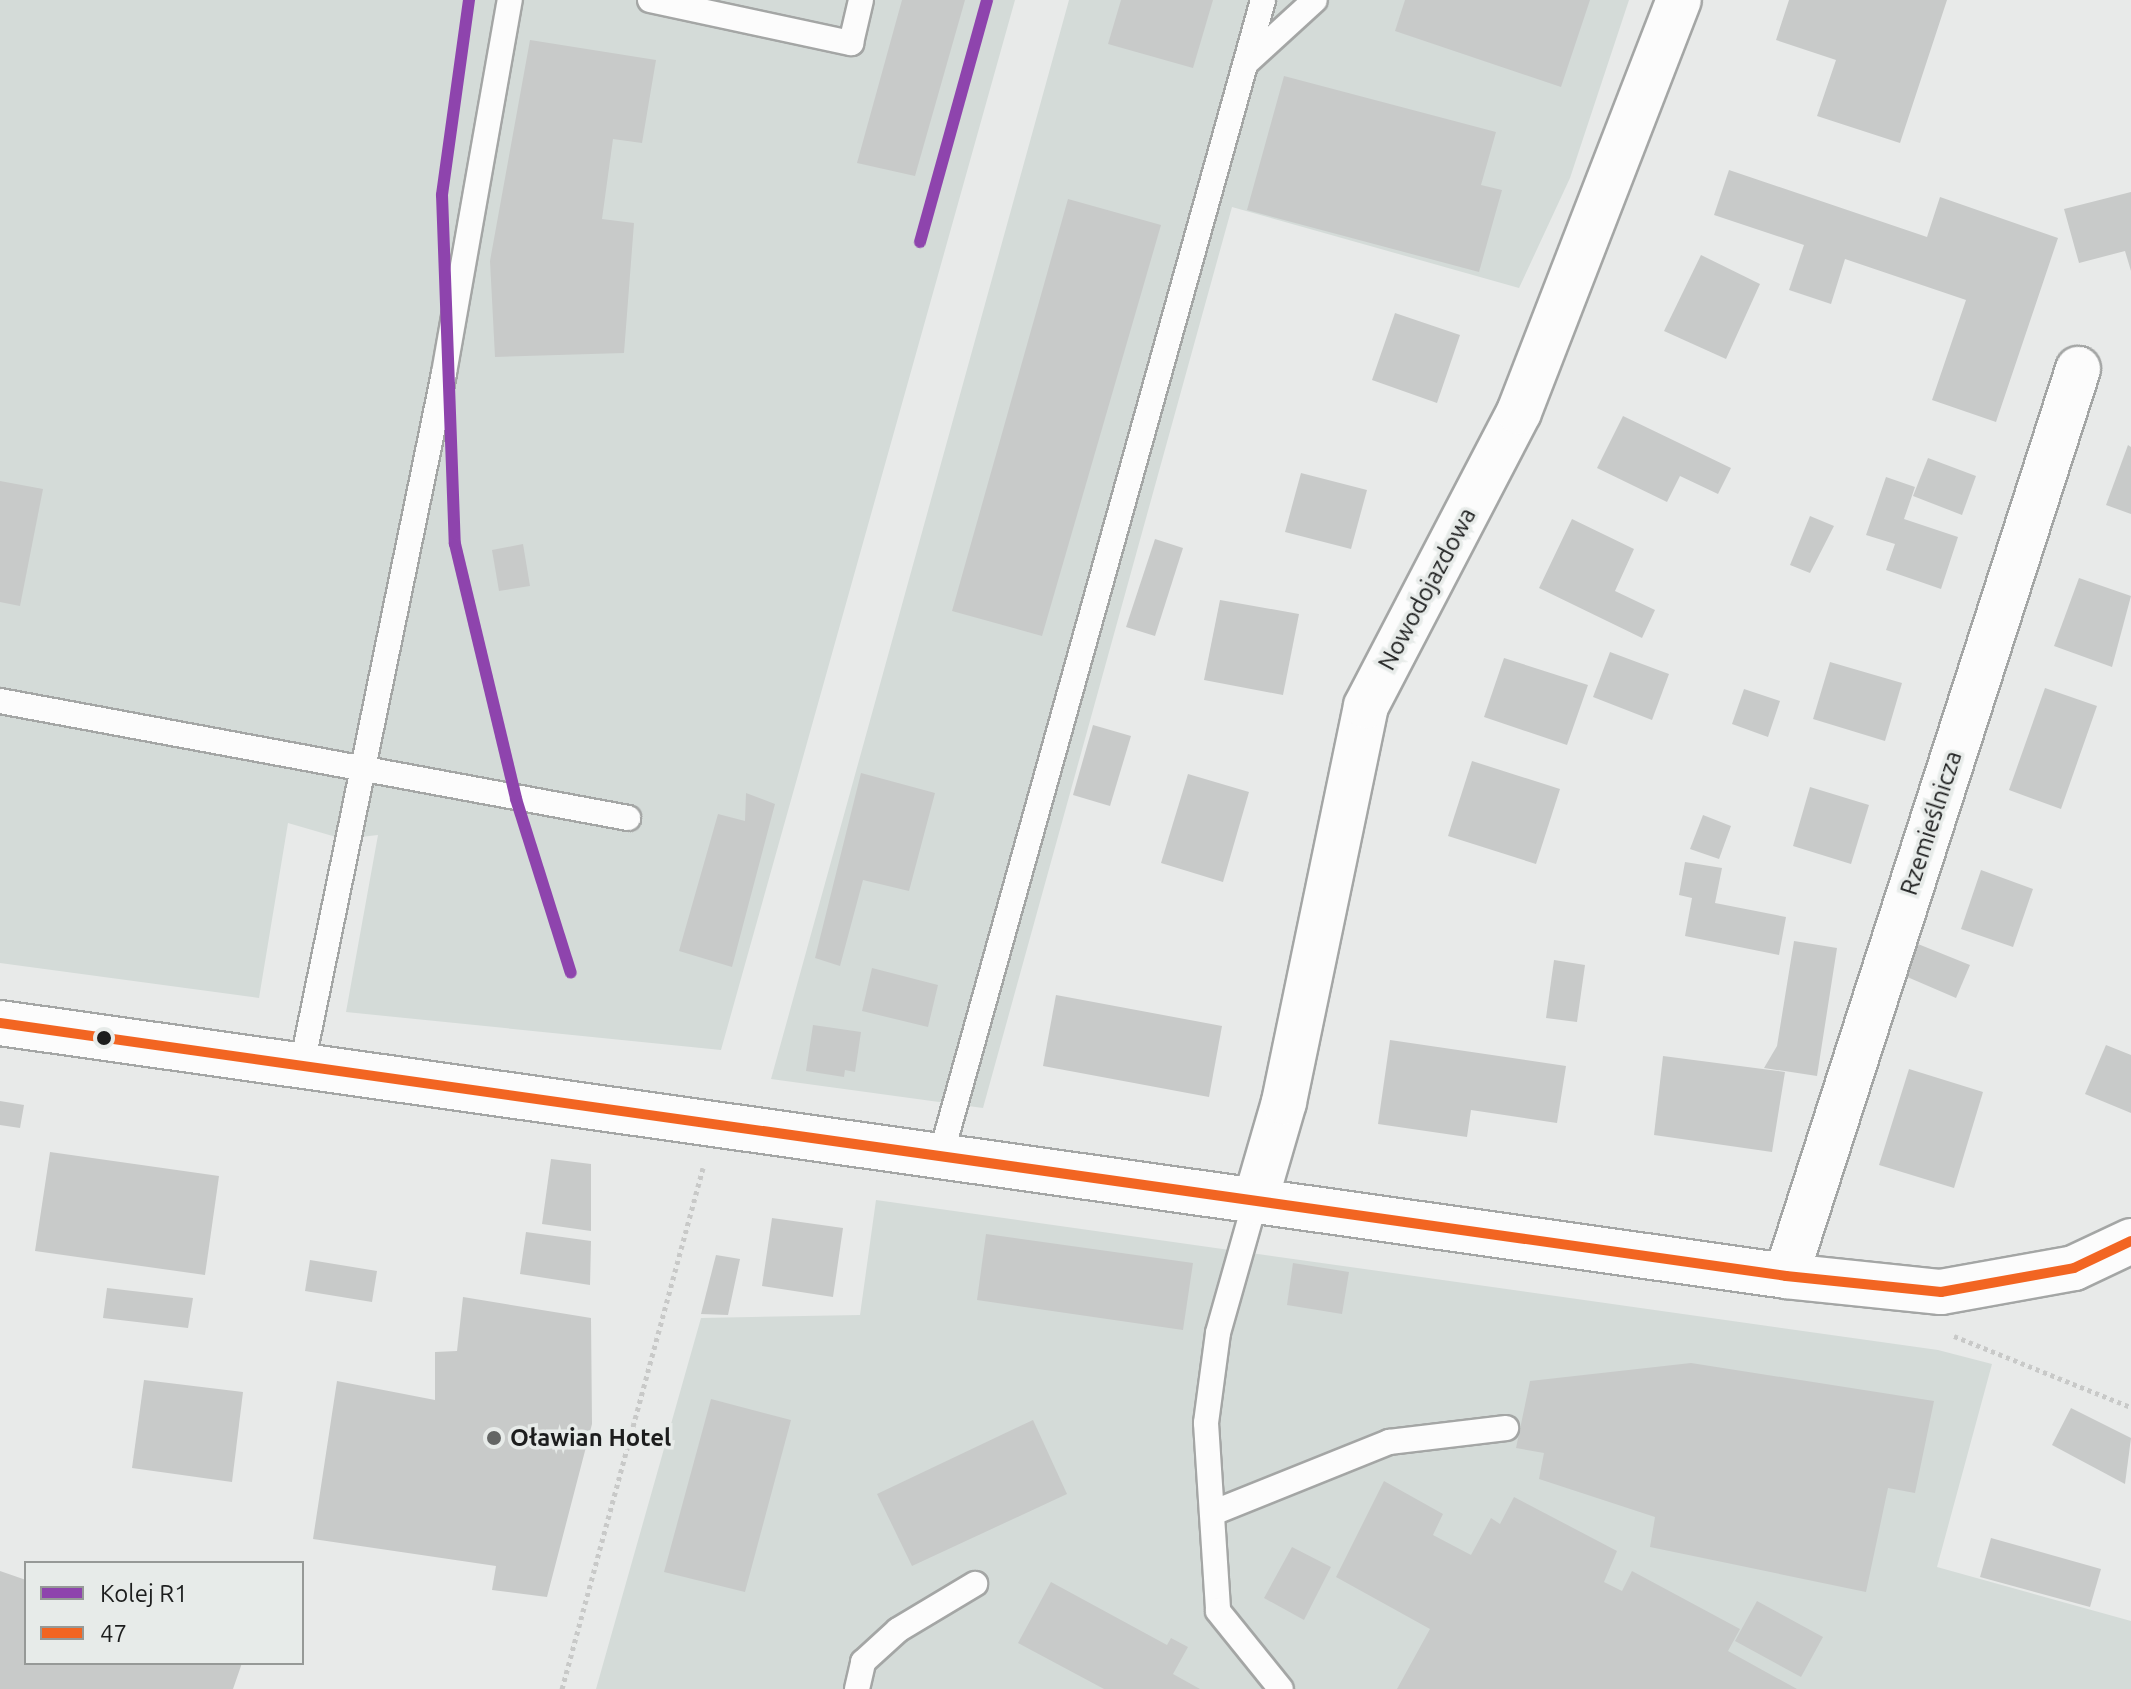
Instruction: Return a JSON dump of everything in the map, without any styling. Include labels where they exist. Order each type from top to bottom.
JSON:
[{"type":"street","name":"Nowodojazdowa","points":[[1255,1202],[1284,1102],[1366,706],[1519,412],[1679,0]]},
{"type":"street","name":"Rzemieślnicza","points":[[1786,1276],[2078,369]]},
{"type":"street","points":[[0,1023],[1786,1276],[1941,1292],[2074,1268],[2131,1241]]},
{"type":"lane","points":[[302,1065],[359,772],[444,373],[510,0]]},
{"type":"lane","points":[[650,0],[851,43],[861,0]]},
{"type":"lane","points":[[941,1155],[1263,0]]},
{"type":"lane","points":[[1246,63],[1315,0]]},
{"type":"lane","points":[[0,701],[359,772],[628,818]]},
{"type":"lane","points":[[1255,1202],[1218,1333],[1208,1408],[1218,1611],[1281,1689]]},
{"type":"lane","points":[[1215,1512],[1389,1442],[1506,1428]]},
{"type":"lane","points":[[857,1689],[863,1662],[898,1630],[975,1584]]},
{"type":"path","points":[[562,1689],[705,1163]]},
{"type":"path","points":[[1947,1334],[2131,1407]]},
{"type":"shaded area","points":[[0,0],[1015,0],[721,1050],[346,1012],[378,835],[343,839],[288,823],[259,998],[0,963]]},
{"type":"shaded area","points":[[1069,0],[1629,0],[1570,178],[1519,288],[1232,207],[983,1108],[771,1079]]},
{"type":"shaded area","points":[[876,1200],[1938,1350],[1992,1364],[1937,1567],[2131,1621],[2131,1689],[596,1689],[701,1318],[860,1315]]},
{"type":"building","points":[[902,0],[965,0],[915,176],[857,163]]},
{"type":"building","points":[[1121,0],[1213,0],[1193,68],[1108,44]]},
{"type":"building","points":[[1405,0],[1590,0],[1561,87],[1395,31]]},
{"type":"building","points":[[1789,0],[1947,0],[1900,143],[1817,116],[1836,60],[1776,40]]},
{"type":"building","points":[[530,40],[656,60],[642,143],[613,139],[602,219],[634,223],[624,353],[495,357],[490,261]]},
{"type":"building","points":[[1284,76],[1496,132],[1481,185],[1502,190],[1479,272],[1247,210]]},
{"type":"building","points":[[1729,170],[1927,237],[1940,197],[2058,238],[1996,422],[1932,400],[1966,300],[1845,259],[1831,304],[1789,290],[1804,245],[1714,215]]},
{"type":"building","points":[[2131,192],[2131,271],[2125,251],[2079,263],[2064,209]]},
{"type":"building","points":[[1068,199],[1161,225],[1042,636],[952,611]]},
{"type":"building","points":[[1701,255],[1760,284],[1726,359],[1664,331]]},
{"type":"building","points":[[1395,313],[1460,335],[1437,403],[1372,380]]},
{"type":"building","points":[[1623,416],[1731,468],[1718,494],[1680,476],[1667,502],[1597,468]]},
{"type":"building","points":[[2128,445],[2131,447],[2131,514],[2106,505]]},
{"type":"building","points":[[1928,458],[1976,476],[1962,515],[1913,496]]},
{"type":"building","points":[[1301,473],[1367,490],[1351,549],[1285,532]]},
{"type":"building","points":[[1886,477],[1915,487],[1904,519],[1958,537],[1941,589],[1886,570],[1895,544],[1866,535]]},
{"type":"building","points":[[0,481],[43,489],[20,606],[0,602]]},
{"type":"building","points":[[1810,516],[1834,526],[1810,573],[1790,565]]},
{"type":"building","points":[[1572,519],[1634,549],[1615,591],[1655,610],[1642,638],[1539,588]]},
{"type":"building","points":[[1155,539],[1183,548],[1155,636],[1126,627]]},
{"type":"building","points":[[523,544],[530,586],[499,591],[492,550]]},
{"type":"building","points":[[2079,578],[2131,596],[2112,667],[2054,646]]},
{"type":"building","points":[[1220,600],[1299,614],[1283,695],[1204,680]]},
{"type":"building","points":[[1610,652],[1669,674],[1652,720],[1593,697]]},
{"type":"building","points":[[1504,658],[1588,685],[1567,745],[1484,717]]},
{"type":"building","points":[[1830,662],[1902,683],[1885,741],[1813,719]]},
{"type":"building","points":[[2045,688],[2097,706],[2061,809],[2009,790]]},
{"type":"building","points":[[1744,689],[1780,701],[1768,737],[1732,724]]},
{"type":"building","points":[[1093,725],[1131,736],[1110,806],[1073,795]]},
{"type":"building","points":[[1472,761],[1560,789],[1536,864],[1448,836]]},
{"type":"building","points":[[861,773],[935,793],[909,891],[863,880],[840,966],[815,958]]},
{"type":"building","points":[[1188,774],[1249,792],[1223,882],[1161,863]]},
{"type":"building","points":[[1810,787],[1869,805],[1851,864],[1793,846]]},
{"type":"building","points":[[746,793],[775,804],[732,967],[679,951],[718,814],[745,821]]},
{"type":"building","points":[[1703,815],[1731,826],[1719,859],[1690,849]]},
{"type":"building","points":[[1685,862],[1722,868],[1715,903],[1786,917],[1779,955],[1685,936],[1692,898],[1679,895]]},
{"type":"building","points":[[1981,870],[2033,889],[2013,947],[1961,929]]},
{"type":"building","points":[[1794,941],[1837,948],[1817,1076],[1764,1068],[1777,1046]]},
{"type":"building","points":[[1918,944],[1970,965],[1956,998],[1905,976]]},
{"type":"building","points":[[1554,960],[1585,965],[1577,1022],[1546,1018]]},
{"type":"building","points":[[872,968],[938,985],[928,1027],[862,1011]]},
{"type":"building","points":[[1056,995],[1222,1026],[1209,1097],[1043,1066]]},
{"type":"building","points":[[813,1025],[861,1032],[855,1072],[845,1070],[844,1077],[806,1071]]},
{"type":"building","points":[[1390,1040],[1566,1066],[1557,1123],[1471,1110],[1467,1137],[1378,1124]]},
{"type":"building","points":[[2106,1045],[2131,1055],[2131,1113],[2085,1094]]},
{"type":"building","points":[[1663,1056],[1785,1072],[1772,1152],[1654,1135]]},
{"type":"building","points":[[1909,1069],[1983,1092],[1954,1188],[1879,1165]]},
{"type":"building","points":[[0,1101],[24,1105],[20,1128],[0,1125]]},
{"type":"building","points":[[50,1152],[219,1176],[205,1275],[35,1251]]},
{"type":"building","points":[[551,1159],[591,1164],[591,1231],[542,1224]]},
{"type":"building","points":[[772,1218],[843,1228],[833,1297],[762,1286]]},
{"type":"building","points":[[526,1232],[591,1241],[590,1285],[520,1274]]},
{"type":"building","points":[[986,1234],[1193,1263],[1183,1330],[977,1300]]},
{"type":"building","points":[[716,1255],[740,1259],[728,1315],[701,1314]]},
{"type":"building","points":[[310,1260],[377,1271],[372,1302],[305,1291]]},
{"type":"building","points":[[1293,1263],[1349,1272],[1342,1314],[1287,1305]]},
{"type":"building","points":[[107,1288],[193,1298],[188,1328],[103,1318]]},
{"type":"building","points":[[463,1297],[591,1318],[592,1424],[547,1597],[492,1590],[496,1566],[313,1539],[337,1381],[435,1400],[435,1352],[457,1351]]},
{"type":"building","points":[[1691,1363],[1934,1401],[1915,1493],[1888,1488],[1866,1592],[1650,1547],[1655,1517],[1539,1479],[1544,1453],[1516,1448],[1530,1381]]},
{"type":"building","points":[[144,1380],[243,1392],[232,1482],[132,1468]]},
{"type":"building","points":[[711,1399],[791,1420],[745,1592],[664,1572]]},
{"type":"building","points":[[2071,1408],[2131,1438],[2125,1484],[2052,1445]]},
{"type":"building","points":[[1033,1420],[1067,1494],[912,1566],[877,1494]]},
{"type":"building","points":[[1384,1481],[1443,1514],[1433,1535],[1471,1555],[1491,1518],[1500,1524],[1514,1497],[1617,1551],[1604,1582],[1622,1591],[1632,1571],[1740,1629],[1728,1651],[1797,1689],[1397,1689],[1430,1629],[1336,1577]]},
{"type":"building","points":[[1991,1538],[2101,1569],[2090,1607],[1980,1577]]},
{"type":"building","points":[[1292,1547],[1331,1567],[1304,1620],[1264,1598]]},
{"type":"building","points":[[0,1571],[24,1579],[24,1665],[241,1665],[233,1689],[0,1689]]},
{"type":"building","points":[[1051,1582],[1167,1645],[1171,1638],[1188,1647],[1173,1674],[1200,1689],[1104,1689],[1018,1643]]},
{"type":"building","points":[[1757,1601],[1823,1637],[1801,1677],[1735,1641]]},
{"type":"rail line","name":"R1","points":[[469,0],[442,195],[455,544],[516,799],[571,973]]},
{"type":"rail line","name":"R1","points":[[920,242],[987,0]]},
{"type":"transit line","name":"47","points":[[0,1023],[1786,1276],[1941,1292],[2074,1268],[2131,1241]]},
{"type":"place","name":"Oławian Hotel","points":[[494,1438]]}]
